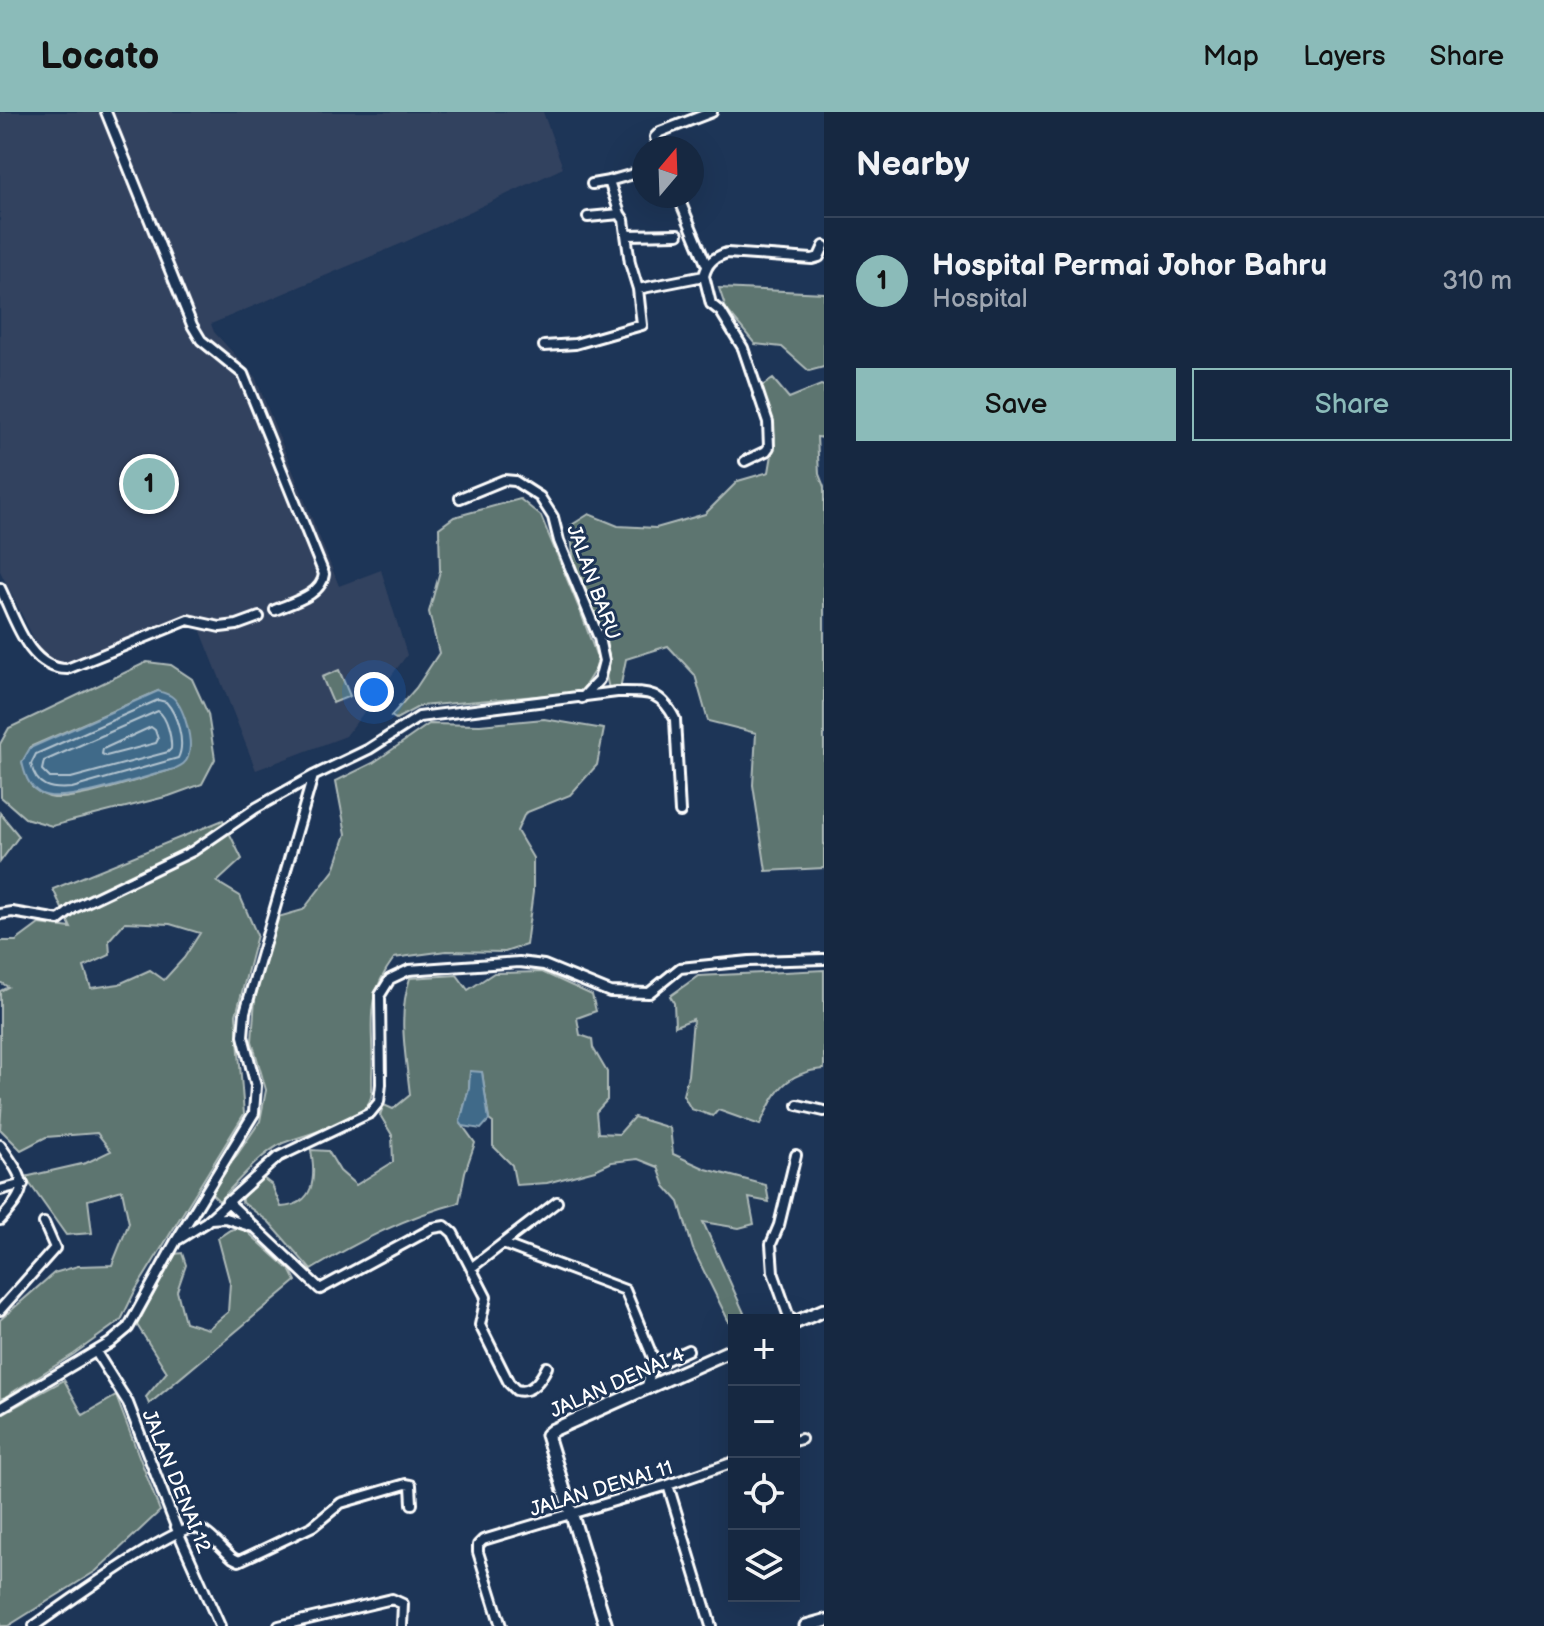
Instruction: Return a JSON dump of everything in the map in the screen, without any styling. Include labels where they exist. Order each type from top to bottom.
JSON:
[{"type":"street","points":[[106,112],[192,325],[201,340],[243,374],[324,574],[323,583],[317,590],[275,610]]},
{"type":"street","points":[[678,112],[681,123]]},
{"type":"street","points":[[656,136],[712,112]]},
{"type":"street","points":[[592,184],[632,174]]},
{"type":"street","points":[[544,346],[575,344],[642,325],[624,220],[609,181]]},
{"type":"street","points":[[682,208],[705,271],[711,304],[721,312],[743,348],[768,422],[769,447],[745,461]]},
{"type":"street","points":[[588,217],[620,214]]},
{"type":"street","points":[[627,235],[678,234]]},
{"type":"street","points":[[638,289],[705,271],[716,257],[727,253],[812,259],[819,257],[824,246]]},
{"type":"street","name":"JALAN BARU","points":[[460,498],[504,480],[515,481],[540,497],[553,517],[559,541],[599,638],[604,661],[599,680],[581,699]]},
{"type":"street","points":[[0,588],[35,657],[55,669],[67,669],[188,620],[220,627],[259,617]]},
{"type":"street","points":[[0,914],[12,912],[59,920],[74,908],[193,851],[256,808],[369,749],[419,717],[581,699],[617,692],[656,695],[668,705],[675,719],[680,812]]},
{"type":"street","points":[[0,1408],[96,1352],[128,1328],[176,1241],[254,1113],[256,1086],[243,1036],[245,1012],[313,776]]},
{"type":"street","points":[[176,1241],[210,1219],[278,1157],[370,1113],[379,1102],[381,1084],[380,995],[390,979],[409,970],[519,962],[544,965],[610,992],[649,993],[680,968],[749,961],[824,959]]},
{"type":"street","points":[[798,1105],[824,1111]]},
{"type":"street","points":[[0,1145],[23,1184],[20,1198],[0,1220]]},
{"type":"street","points":[[789,1314],[773,1272],[771,1244],[779,1225],[796,1155]]},
{"type":"street","points":[[0,1190],[23,1184]]},
{"type":"street","points":[[227,1201],[320,1289],[442,1226],[453,1233],[486,1297],[482,1330],[509,1383],[516,1390],[528,1390],[540,1381],[547,1367]]},
{"type":"street","points":[[471,1268],[557,1202]]},
{"type":"street","points":[[210,1219],[225,1218],[257,1228]]},
{"type":"street","points":[[0,1310],[55,1248],[44,1223]]},
{"type":"street","points":[[503,1244],[625,1290],[656,1365]]},
{"type":"street","points":[[800,1319],[824,1310]]},
{"type":"street","points":[[647,1386],[651,1370],[656,1365],[688,1350]]},
{"type":"street","name":"JALAN DENAI 12","points":[[96,1352],[128,1403],[178,1532],[220,1626]]},
{"type":"street","name":"JALAN DENAI 4","points":[[572,1513],[547,1435],[647,1386],[728,1352]]},
{"type":"street","name":"JALAN DENAI 11","points":[[501,1626],[478,1545],[483,1540],[728,1464]]},
{"type":"street","points":[[34,1626],[178,1532],[191,1528],[201,1530],[239,1561],[313,1526],[341,1503],[354,1498],[365,1498],[406,1484],[411,1485],[412,1504]]},
{"type":"street","points":[[668,1485],[711,1626]]},
{"type":"street","points":[[572,1513],[606,1626]]},
{"type":"street","points":[[279,1626],[392,1599],[403,1604],[402,1626]]},
{"type":"street","points":[[806,1626],[824,1621]]},
{"type":"shaded area","points":[[0,112],[543,112],[563,168],[405,242],[211,324],[214,332],[255,377],[339,586],[381,570],[407,655],[346,736],[256,770],[197,621],[63,667],[48,662],[40,651],[0,571]]},
{"type":"green space","points":[[719,288],[824,293],[824,367],[809,371],[782,347],[755,344],[726,309]]},
{"type":"green space","points":[[773,379],[789,398],[824,386],[824,438],[817,437],[819,474],[824,487],[824,868],[766,871],[753,785],[756,733],[708,721],[695,675],[668,646],[626,659],[620,689],[609,689],[605,671],[609,655],[574,564],[570,526],[589,514],[618,526],[656,528],[705,514],[738,481],[769,472],[775,437],[762,386]]},
{"type":"green space","points":[[520,499],[541,516],[599,663],[581,692],[420,706],[396,719],[391,716],[416,688],[439,653],[429,612],[440,571],[439,528],[454,517]]},
{"type":"green space","points":[[147,662],[171,665],[192,679],[208,714],[215,759],[202,784],[169,796],[52,826],[25,818],[1,797],[0,744],[9,728]],"holes":[[[158,691],[174,769],[96,792],[54,798],[32,787],[30,747]]]},
{"type":"green space","points":[[339,670],[350,696],[333,703],[322,677]]},
{"type":"green space","points":[[544,719],[604,729],[597,765],[570,795],[525,813],[517,831],[533,858],[533,892],[526,945],[505,952],[446,951],[394,958],[377,988],[373,1002],[372,1092],[365,1108],[345,1121],[275,1148],[249,1169],[219,1201],[211,1193],[260,1121],[266,1090],[252,1041],[255,998],[278,917],[303,910],[334,870],[346,834],[336,781],[373,763],[429,724],[480,725]]},
{"type":"green space","points":[[0,813],[19,836],[0,862]]},
{"type":"green space","points":[[223,820],[242,859],[217,882],[240,896],[257,935],[236,1015],[244,1114],[135,1291],[121,1320],[74,1354],[0,1400],[0,1320],[54,1273],[78,1266],[112,1265],[129,1223],[122,1190],[88,1200],[92,1233],[66,1235],[25,1177],[86,1163],[111,1151],[97,1133],[46,1137],[21,1150],[0,1129],[0,991],[8,987],[0,982],[0,941],[16,941],[39,924],[71,928],[53,889]],"holes":[[[125,922],[170,924],[200,933],[184,958],[164,980],[150,970],[119,984],[91,988],[84,967],[110,955],[109,940]]]},
{"type":"green space","points":[[824,970],[824,1069],[800,1075],[783,1086],[770,1103],[760,1125],[718,1110],[713,1116],[691,1109],[683,1095],[693,1019],[675,1026],[674,1003],[670,996],[698,976]]},
{"type":"green space","points":[[542,972],[592,995],[596,1011],[577,1018],[580,1035],[592,1039],[593,1048],[607,1072],[607,1100],[596,1112],[598,1133],[619,1134],[634,1117],[670,1128],[673,1154],[706,1169],[766,1185],[769,1202],[749,1198],[754,1224],[739,1228],[703,1222],[743,1314],[728,1314],[728,1320],[693,1249],[679,1202],[665,1186],[658,1167],[638,1159],[612,1162],[547,1183],[516,1185],[512,1165],[493,1146],[493,1123],[489,1120],[482,1072],[470,1072],[460,1122],[475,1143],[459,1203],[383,1231],[311,1270],[269,1222],[242,1202],[241,1194],[263,1178],[272,1185],[281,1207],[301,1201],[313,1180],[311,1150],[328,1151],[340,1171],[356,1185],[393,1162],[392,1135],[380,1115],[384,1105],[393,1109],[410,1095],[403,1022],[410,978],[457,975],[468,990],[494,973]]},
{"type":"green space","points":[[242,1227],[291,1271],[296,1281],[149,1404],[146,1397],[167,1372],[137,1325],[175,1254],[182,1253],[186,1265],[177,1291],[185,1322],[208,1329],[228,1312],[230,1283],[218,1238]]},
{"type":"green space","points":[[64,1380],[83,1415],[116,1396],[160,1511],[96,1571],[8,1626],[0,1626],[0,1415]]},
{"type":"water","points":[[158,691],[171,696],[184,715],[190,750],[182,764],[125,783],[66,796],[40,793],[30,784],[22,762],[30,748]]},
{"type":"water","points":[[470,1071],[482,1072],[489,1120],[481,1129],[463,1126],[460,1122]]},
{"type":"place","name":"Hospital Permai Johor Bahru","points":[[149,484]]}]
